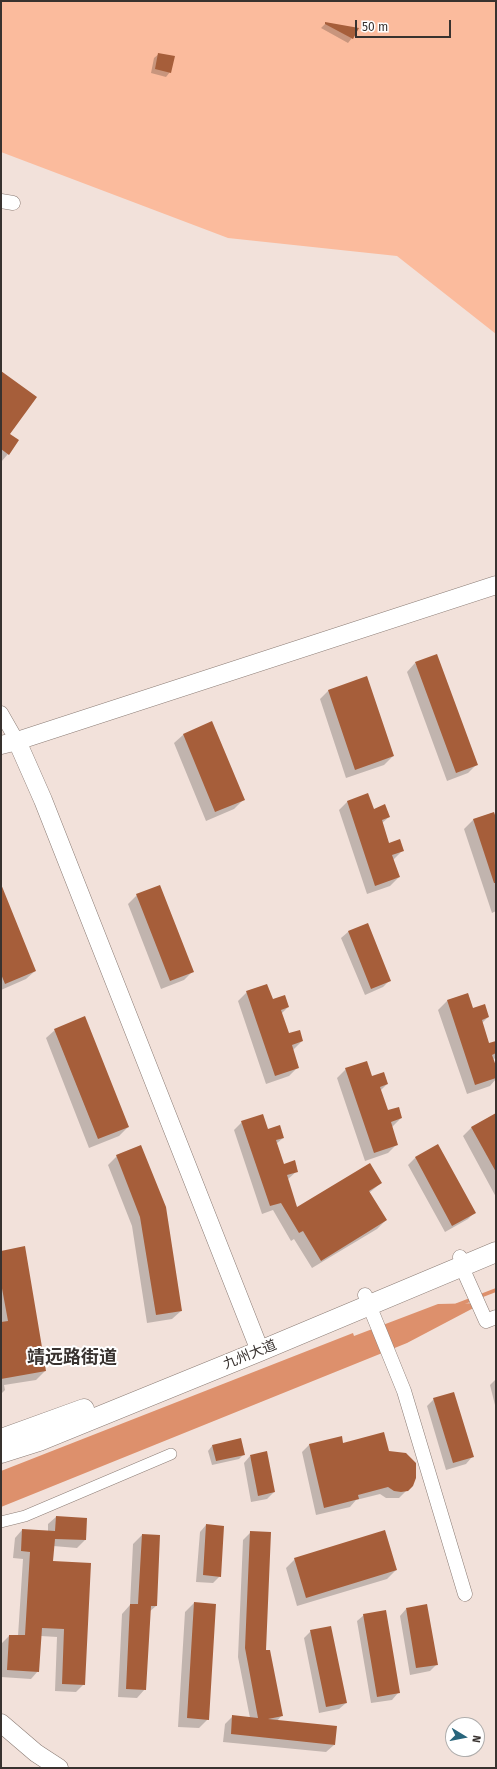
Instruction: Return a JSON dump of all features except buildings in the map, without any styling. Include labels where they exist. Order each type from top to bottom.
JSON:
[{"type":"main road","points":[[461,1261],[496,1243]]},
{"type":"main road","name":"九州大道","points":[[1,1453],[39,1441],[258,1346],[371,1307],[461,1261],[496,1252]]},
{"type":"main road","points":[[1,1439],[175,1374],[258,1346]]},
{"type":"street","points":[[9,743],[496,585]]},
{"type":"street","points":[[1,713],[9,743],[43,800],[258,1346]]},
{"type":"street","points":[[461,1261],[486,1321],[496,1317]]},
{"type":"street","points":[[371,1307],[404,1391],[465,1594]]},
{"type":"street","points":[[1,1522],[25,1516],[171,1454]]},
{"type":"street","points":[[1,1723],[36,1753],[59,1768]]},
{"type":"shaded area","points":[[1,1],[496,1],[496,334],[397,256],[228,238],[1,152]]},
{"type":"shaded area","points":[[483,1303],[407,1343],[1,1507],[1,1471],[353,1333],[354,1336],[438,1304]]},
{"type":"waterway","points":[[457,1305],[496,1290]]},
{"type":"district","name":"靖远路街道","points":[[72,1358]]}]
